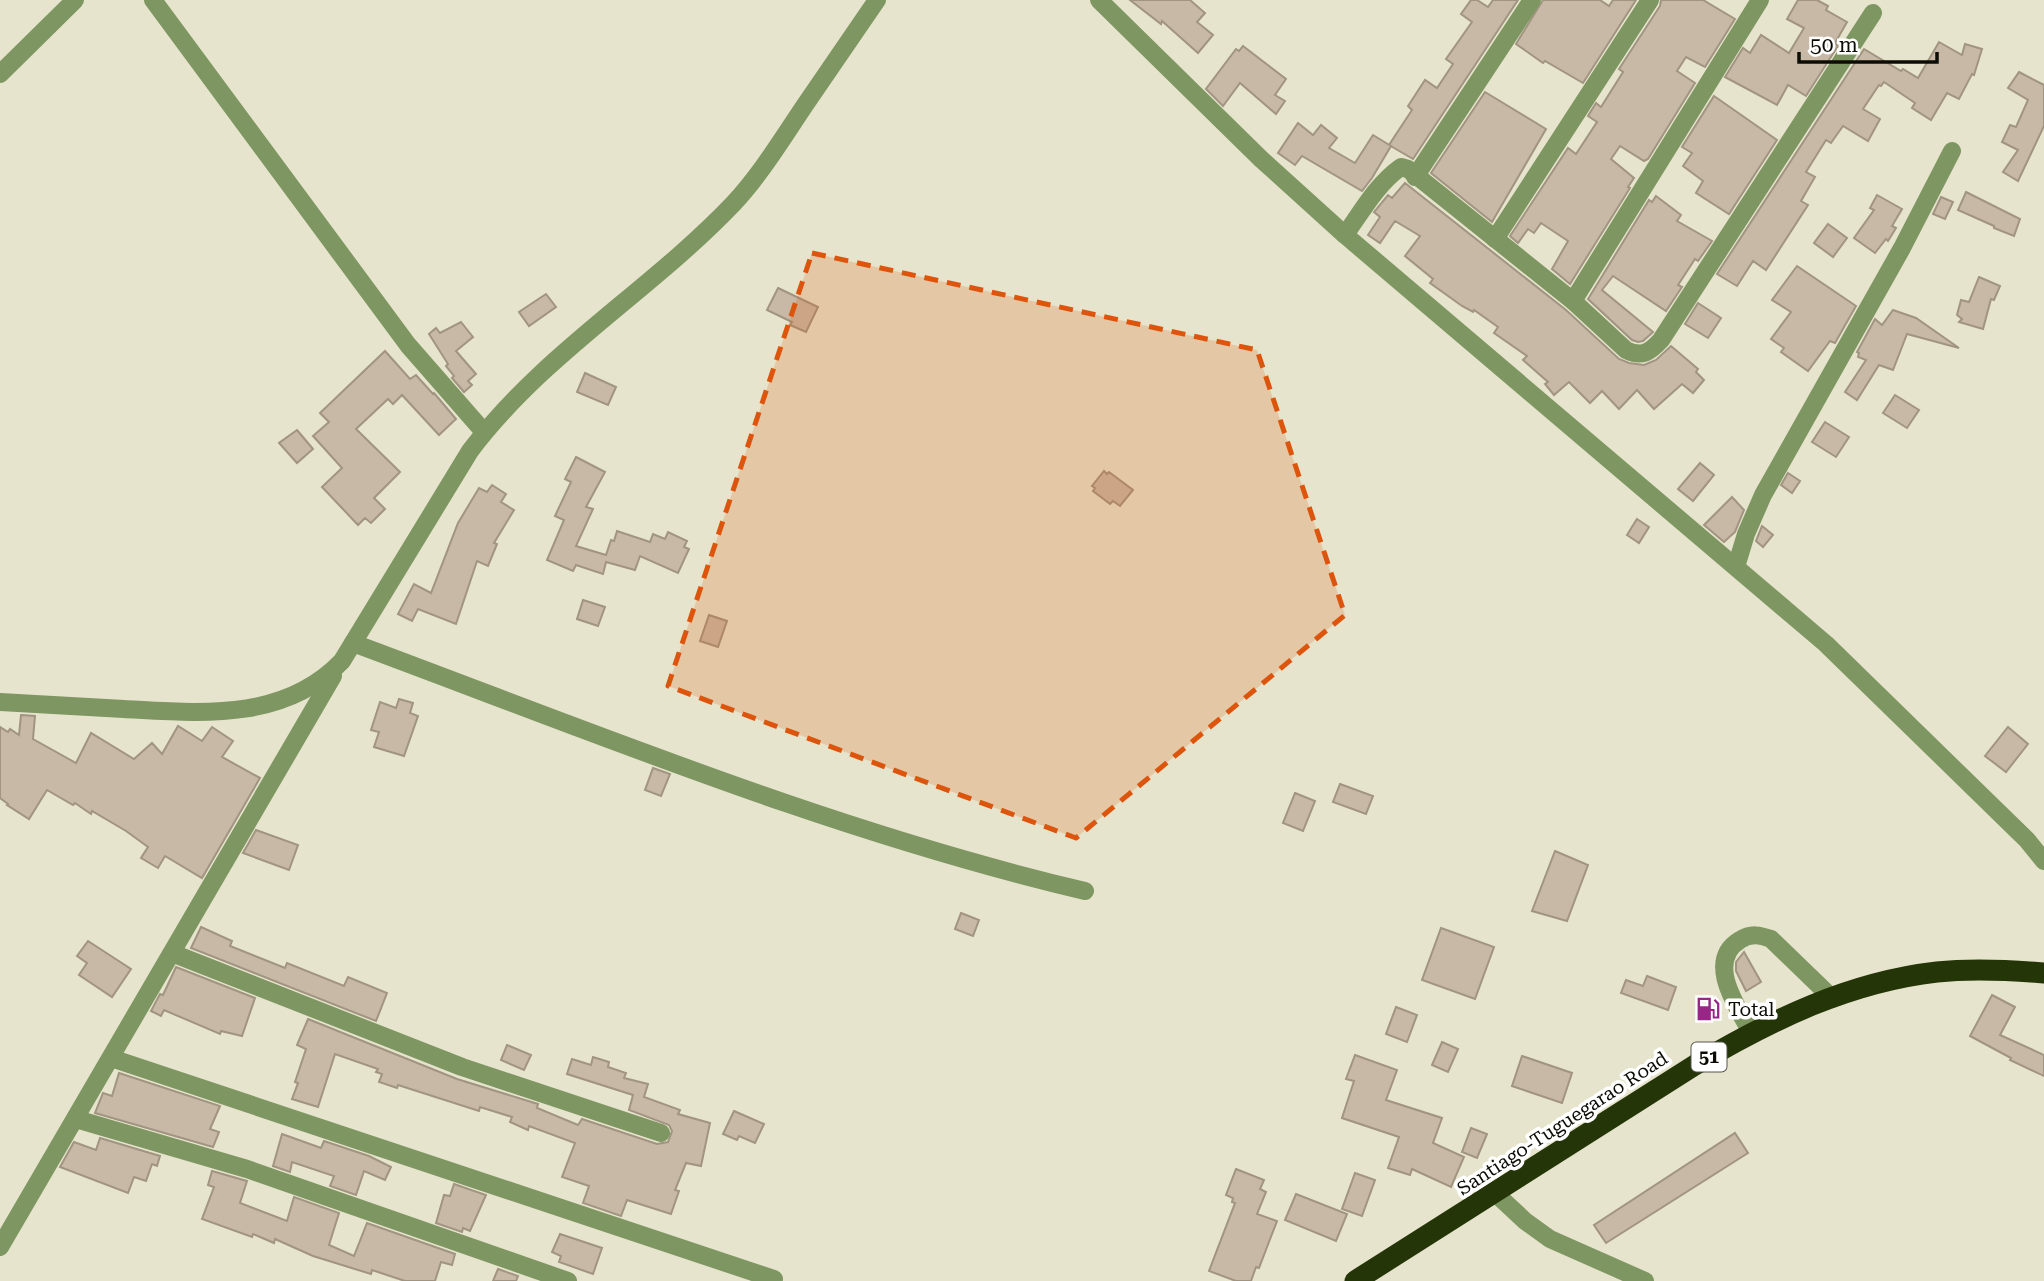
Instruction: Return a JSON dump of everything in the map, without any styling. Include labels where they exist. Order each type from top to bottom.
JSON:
[{"type":"highway","name":"Santiago-Tuguegarao Road","points":[[1355,1281],[1751,1032],[1831,997],[1879,982],[1938,971],[2044,973]]},
{"type":"street","points":[[0,74],[75,0]]},
{"type":"street","points":[[153,0],[408,345],[484,432]]},
{"type":"street","points":[[0,1247],[342,661],[484,432],[547,367],[705,231],[733,203],[769,158],[877,0]]},
{"type":"street","points":[[1099,0],[1261,159],[1345,235],[1826,644],[2027,839],[2044,861]]},
{"type":"street","points":[[1415,177],[1532,0]]},
{"type":"street","points":[[1494,239],[1650,0]]},
{"type":"street","points":[[1573,301],[1760,0]]},
{"type":"street","points":[[1345,235],[1374,193],[1393,173],[1401,167],[1408,169],[1573,301],[1626,350],[1636,355],[1643,354],[1654,348],[1873,13]]},
{"type":"street","points":[[1736,566],[1763,495],[1902,248],[1952,151]]},
{"type":"street","points":[[353,643],[819,815],[927,850],[1085,891]]},
{"type":"street","points":[[0,702],[202,713],[246,708],[301,693],[316,685],[342,661]]},
{"type":"street","points":[[1751,1032],[1730,992],[1724,959],[1734,943],[1746,936],[1760,935],[1771,939],[1831,997]]},
{"type":"street","points":[[172,953],[462,1067],[661,1133]]},
{"type":"street","points":[[111,1058],[774,1279]]},
{"type":"street","points":[[76,1119],[247,1169],[568,1281]]},
{"type":"street","points":[[1495,1193],[1525,1222],[1550,1239],[1645,1281]]},
{"type":"highlighted area","points":[[812,253],[1257,350],[1345,615],[1076,838],[668,686]]},
{"type":"building","points":[[1130,0],[1190,0],[1205,13],[1197,22],[1213,35],[1198,53],[1162,21],[1161,24]]},
{"type":"building","points":[[1471,0],[1477,0],[1488,7],[1493,0],[1518,0],[1413,159],[1389,145],[1412,110],[1408,106],[1425,80],[1437,88],[1453,64],[1446,59],[1472,22],[1461,14]]},
{"type":"building","points":[[1543,0],[1600,0],[1609,6],[1613,0],[1636,0],[1583,83],[1545,61],[1543,63],[1516,44]]},
{"type":"building","points":[[1661,0],[1703,0],[1735,19],[1705,67],[1686,57],[1677,71],[1695,83],[1648,159],[1644,161],[1620,146],[1611,159],[1634,178],[1570,284],[1552,269],[1568,241],[1541,223],[1534,233],[1528,229],[1518,243],[1510,236],[1568,148],[1576,154],[1597,122],[1588,116],[1596,103],[1601,107],[1623,72],[1619,69],[1660,6]]},
{"type":"building","points":[[1798,0],[1817,0],[1828,6],[1826,10],[1847,22],[1835,43],[1838,46],[1806,96],[1788,85],[1777,105],[1725,77],[1743,48],[1750,53],[1761,35],[1789,53],[1804,28],[1787,19]]},
{"type":"building","points":[[1939,42],[1962,55],[1965,44],[1982,49],[1974,75],[1972,74],[1959,99],[1947,93],[1931,120],[1912,108],[1915,103],[1884,82],[1879,85],[1863,109],[1880,119],[1868,141],[1843,126],[1831,143],[1826,140],[1806,172],[1815,177],[1801,201],[1808,205],[1766,270],[1753,261],[1737,286],[1717,274],[1864,49],[1918,78]]},
{"type":"building","points":[[1243,46],[1286,79],[1275,95],[1285,101],[1276,114],[1240,83],[1223,106],[1206,89],[1236,49],[1239,51]]},
{"type":"building","points":[[2019,72],[2044,85],[2044,126],[2018,181],[2003,172],[2018,150],[2002,142],[2010,125],[2016,127],[2028,100],[2008,88]]},
{"type":"building","points":[[1485,92],[1546,129],[1492,222],[1431,173]]},
{"type":"building","points":[[1714,96],[1777,140],[1729,214],[1696,193],[1703,181],[1683,166],[1692,153],[1682,147]]},
{"type":"building","points":[[1298,123],[1313,135],[1321,125],[1337,138],[1329,148],[1355,163],[1373,135],[1391,146],[1362,191],[1302,156],[1295,165],[1278,153]]},
{"type":"building","points":[[1405,183],[1566,310],[1619,359],[1644,365],[1656,360],[1671,346],[1698,369],[1696,372],[1704,380],[1693,393],[1682,384],[1654,409],[1637,390],[1619,409],[1602,391],[1590,403],[1569,382],[1554,395],[1545,384],[1548,382],[1523,360],[1527,356],[1494,333],[1498,327],[1430,283],[1433,279],[1405,256],[1420,236],[1395,221],[1380,243],[1368,235],[1380,217],[1374,212],[1388,195],[1392,198]]},
{"type":"building","points":[[1966,192],[2020,219],[2014,236],[1958,210]]},
{"type":"building","points":[[1877,195],[1902,209],[1892,226],[1896,228],[1888,241],[1886,239],[1875,253],[1854,238],[1874,210],[1870,208]]},
{"type":"building","points":[[1656,196],[1681,215],[1677,221],[1712,241],[1698,261],[1695,259],[1678,285],[1682,287],[1666,311],[1613,276],[1602,290],[1653,332],[1638,342],[1632,340],[1588,299],[1649,200],[1652,202]]},
{"type":"building","points":[[1941,197],[1953,202],[1945,219],[1933,214]]},
{"type":"building","points":[[1828,224],[1847,238],[1833,257],[1814,243]]},
{"type":"building","points":[[1797,266],[1856,306],[1835,343],[1830,341],[1808,371],[1781,352],[1784,348],[1771,339],[1791,312],[1772,300]]},
{"type":"building","points":[[1979,277],[2000,286],[1994,300],[1991,299],[1983,329],[1959,322],[1962,319],[1957,315],[1961,300],[1969,302]]},
{"type":"building","points":[[778,288],[818,307],[806,332],[767,310]]},
{"type":"building","points":[[546,294],[556,307],[529,326],[519,312]]},
{"type":"building","points":[[1698,303],[1721,318],[1708,338],[1685,324]]},
{"type":"building","points":[[1893,310],[1916,318],[1959,348],[1907,334],[1893,370],[1879,365],[1857,400],[1845,392],[1866,360],[1858,357],[1857,352],[1875,319],[1882,325]]},
{"type":"building","points":[[461,322],[473,337],[456,351],[476,374],[468,381],[472,385],[464,392],[452,378],[454,376],[446,366],[448,364],[429,334],[436,328],[440,333]]},
{"type":"building","points":[[385,351],[410,379],[416,375],[456,419],[439,435],[402,395],[393,404],[388,399],[356,429],[400,472],[374,498],[385,509],[371,523],[365,518],[358,525],[322,487],[342,468],[313,436],[329,422],[320,413]]},
{"type":"building","points":[[585,373],[616,387],[608,405],[577,392]]},
{"type":"building","points":[[1895,395],[1919,410],[1907,428],[1883,413]]},
{"type":"building","points":[[1825,422],[1849,437],[1836,457],[1812,442]]},
{"type":"building","points":[[297,430],[313,449],[297,463],[279,443]]},
{"type":"building","points":[[576,457],[605,472],[586,507],[593,509],[576,546],[606,555],[617,531],[650,542],[653,534],[665,539],[668,532],[687,541],[684,547],[689,549],[678,573],[640,556],[635,570],[606,562],[603,574],[576,565],[573,571],[547,560],[564,520],[555,516],[571,482],[565,479]]},
{"type":"building","points":[[1700,463],[1714,475],[1693,501],[1678,489]]},
{"type":"building","points":[[1104,471],[1133,490],[1120,506],[1113,501],[1110,504],[1093,491],[1095,488],[1092,486]]},
{"type":"building","points":[[1788,473],[1800,481],[1792,493],[1781,485]]},
{"type":"building","points":[[492,485],[506,494],[501,502],[514,510],[494,543],[497,544],[488,566],[477,561],[456,624],[418,609],[412,621],[398,614],[414,584],[431,593],[458,523],[479,488],[487,492]]},
{"type":"building","points":[[1732,497],[1744,510],[1735,532],[1724,542],[1704,525]]},
{"type":"building","points":[[1637,519],[1649,527],[1639,543],[1627,535]]},
{"type":"building","points":[[1762,526],[1773,535],[1763,547],[1756,541]]},
{"type":"building","points":[[583,600],[605,607],[598,626],[577,619]]},
{"type":"building","points":[[709,615],[727,621],[718,647],[700,641]]},
{"type":"building","points":[[399,699],[413,703],[410,713],[418,716],[404,756],[374,747],[379,732],[371,730],[380,702],[396,708]]},
{"type":"building","points":[[21,715],[35,716],[33,739],[76,763],[91,733],[134,759],[152,743],[162,754],[178,726],[202,741],[212,727],[233,741],[222,757],[260,778],[202,878],[165,856],[158,868],[141,858],[148,847],[126,831],[47,790],[29,819],[0,798],[0,727],[19,735]]},
{"type":"building","points":[[2008,727],[2028,744],[2006,772],[1985,756]]},
{"type":"building","points":[[653,768],[670,774],[661,796],[645,790]]},
{"type":"building","points":[[1340,784],[1373,796],[1366,814],[1333,802]]},
{"type":"building","points":[[1295,793],[1315,801],[1303,831],[1283,823]]},
{"type":"building","points":[[256,830],[298,845],[289,870],[243,853]]},
{"type":"building","points":[[1555,851],[1588,865],[1567,921],[1532,911]]},
{"type":"building","points":[[961,913],[979,920],[973,936],[955,929]]},
{"type":"building","points":[[201,927],[232,941],[230,946],[285,968],[287,963],[344,986],[348,977],[387,993],[376,1021],[191,948]]},
{"type":"building","points":[[1441,928],[1494,947],[1475,999],[1422,980]]},
{"type":"building","points":[[88,941],[131,969],[112,997],[79,975],[87,963],[77,956]]},
{"type":"building","points":[[1744,952],[1761,982],[1746,991],[1736,971],[1736,962]]},
{"type":"building","points":[[176,967],[255,998],[242,1036],[221,1031],[220,1034],[164,1010],[161,1016],[151,1011],[160,994],[163,995]]},
{"type":"building","points":[[1647,976],[1676,987],[1668,1010],[1621,993],[1626,980],[1643,986]]},
{"type":"building","points":[[1992,995],[2015,1007],[2000,1035],[2044,1055],[2044,1076],[1970,1036]]},
{"type":"building","points":[[1396,1007],[1417,1015],[1407,1042],[1386,1034]]},
{"type":"building","points":[[308,1019],[457,1079],[538,1104],[537,1108],[578,1125],[582,1119],[657,1144],[668,1142],[672,1131],[669,1125],[629,1110],[633,1095],[567,1074],[572,1059],[591,1065],[593,1057],[609,1062],[608,1067],[626,1073],[624,1078],[648,1084],[644,1097],[680,1110],[678,1114],[710,1123],[701,1166],[686,1163],[675,1190],[679,1191],[671,1214],[627,1200],[621,1216],[583,1203],[589,1186],[562,1177],[575,1143],[529,1126],[528,1130],[510,1122],[512,1117],[480,1107],[479,1111],[398,1085],[397,1088],[379,1082],[382,1074],[376,1072],[378,1069],[335,1054],[318,1107],[292,1099],[306,1049],[297,1045]]},
{"type":"building","points":[[1442,1042],[1458,1049],[1448,1072],[1432,1065]]},
{"type":"building","points":[[507,1045],[531,1055],[524,1070],[501,1060]]},
{"type":"building","points":[[1355,1055],[1397,1070],[1386,1100],[1442,1118],[1433,1143],[1464,1157],[1451,1187],[1412,1169],[1410,1175],[1388,1168],[1399,1137],[1342,1118],[1354,1081],[1346,1079]]},
{"type":"building","points":[[1522,1056],[1572,1073],[1562,1103],[1512,1086]]},
{"type":"building","points":[[119,1073],[220,1106],[210,1129],[219,1132],[213,1147],[95,1113],[103,1093],[112,1096]]},
{"type":"building","points":[[734,1111],[764,1124],[755,1143],[739,1136],[737,1140],[723,1134]]},
{"type":"building","points":[[1471,1128],[1487,1134],[1477,1158],[1462,1152]]},
{"type":"building","points":[[1735,1133],[1748,1153],[1606,1243],[1594,1225]]},
{"type":"building","points":[[282,1134],[321,1148],[324,1141],[369,1156],[391,1167],[385,1180],[364,1171],[356,1195],[330,1186],[334,1176],[292,1162],[290,1172],[273,1166]]},
{"type":"building","points":[[100,1138],[160,1156],[157,1166],[152,1164],[146,1181],[134,1177],[128,1193],[60,1167],[74,1142],[96,1150]]},
{"type":"building","points":[[1236,1169],[1264,1180],[1260,1189],[1266,1192],[1257,1214],[1277,1221],[1259,1268],[1256,1267],[1251,1281],[1236,1281],[1209,1271],[1235,1203],[1232,1202],[1233,1198],[1226,1195]]},
{"type":"building","points":[[212,1171],[247,1181],[240,1203],[287,1221],[294,1197],[339,1213],[329,1245],[354,1256],[367,1223],[455,1254],[452,1265],[441,1262],[435,1281],[405,1281],[372,1270],[371,1274],[313,1256],[275,1239],[274,1243],[253,1234],[252,1237],[202,1219],[214,1187],[208,1185]]},
{"type":"building","points":[[1355,1173],[1375,1180],[1362,1216],[1342,1209]]},
{"type":"building","points":[[454,1184],[486,1195],[470,1231],[463,1228],[462,1232],[436,1223],[444,1195],[450,1196]]},
{"type":"building","points":[[1296,1194],[1347,1214],[1336,1241],[1285,1220]]},
{"type":"building","points":[[560,1234],[602,1248],[593,1274],[559,1262],[561,1256],[552,1252]]},
{"type":"building","points":[[498,1269],[518,1276],[516,1281],[493,1281]]},
{"type":"place","name":"Total","points":[[1708,1009]]}]
